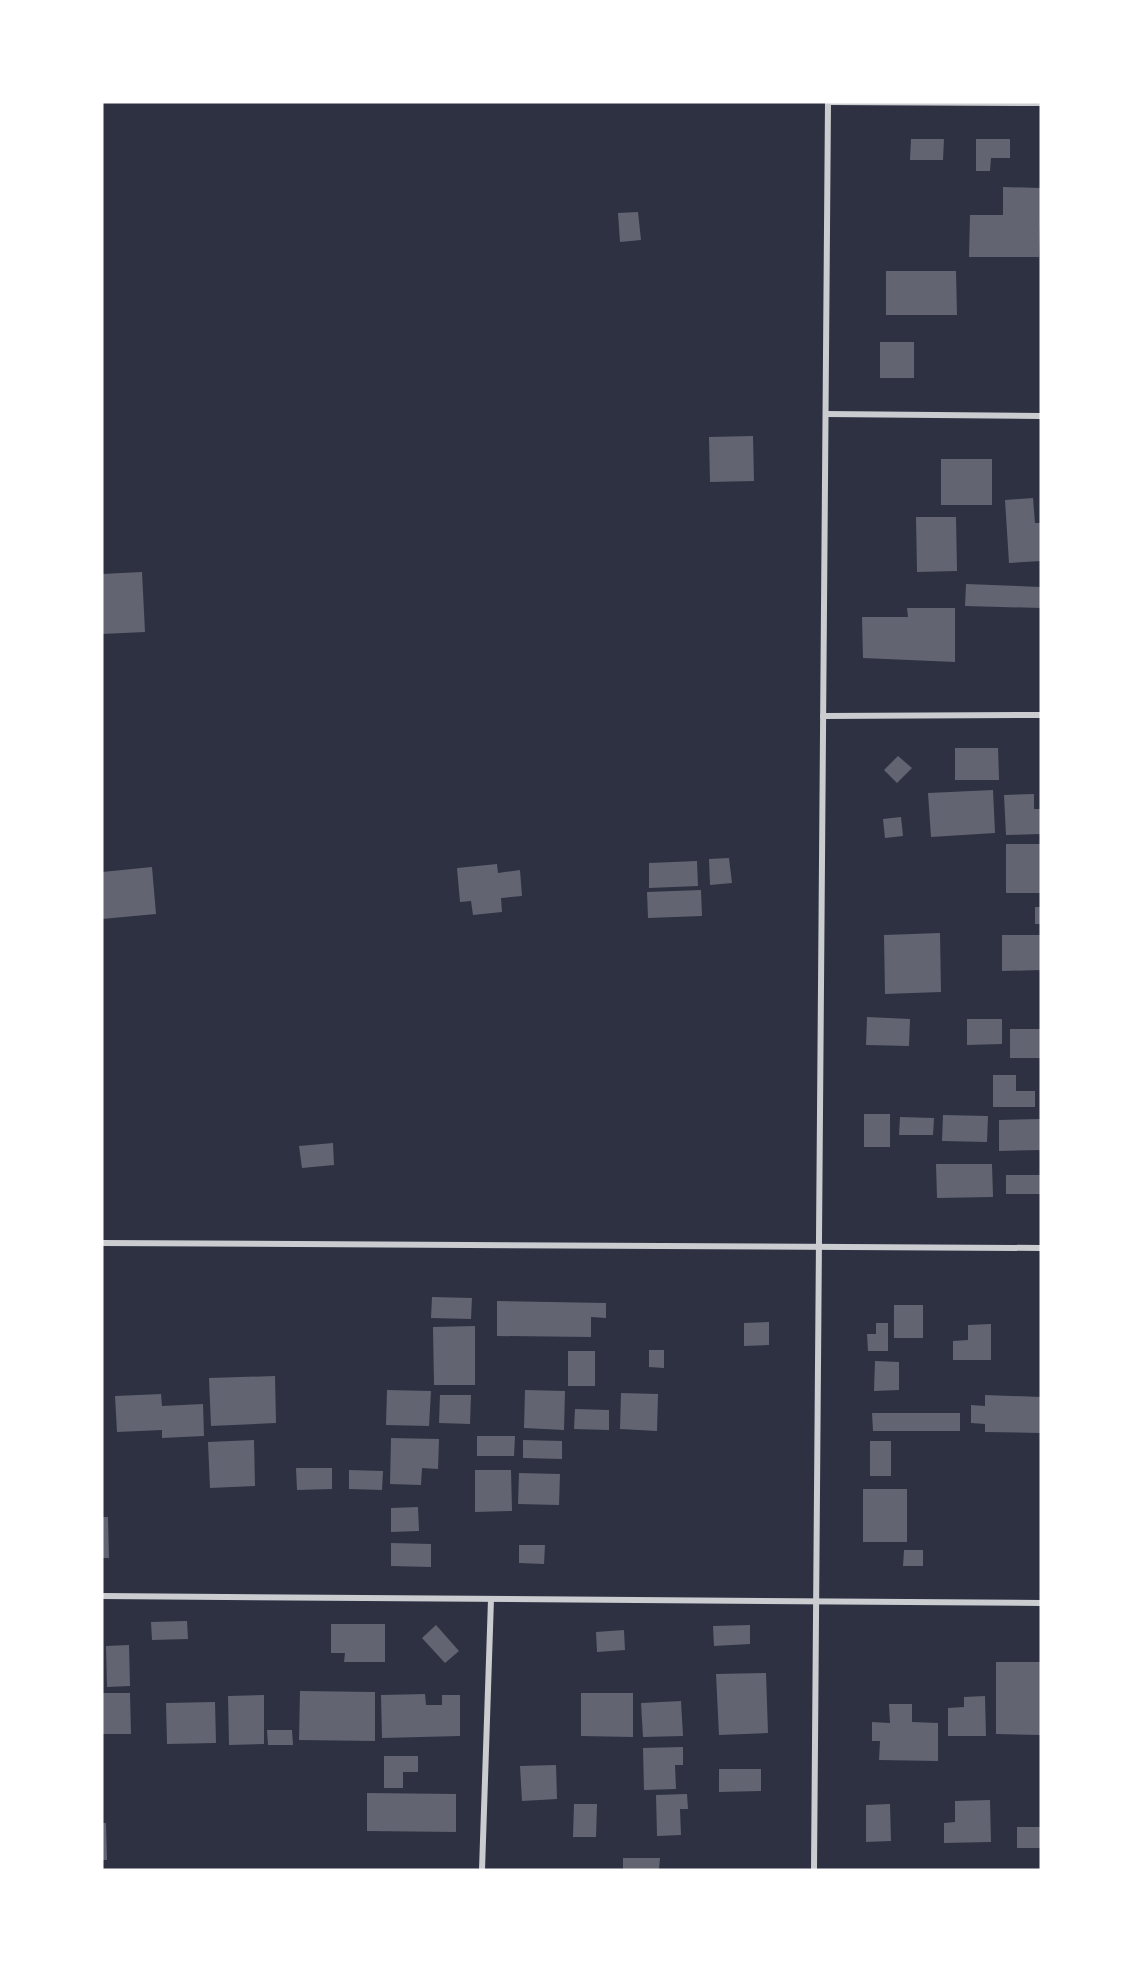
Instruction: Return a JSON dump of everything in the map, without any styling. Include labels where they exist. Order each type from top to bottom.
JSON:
[{"type":"street","points":[[814,1870],[828,102],[1041,104]]},
{"type":"street","points":[[826,414],[1041,416]]},
{"type":"street","points":[[823,716],[1041,715]]},
{"type":"street","points":[[102,1243],[1041,1248]]},
{"type":"street","points":[[102,1596],[1041,1602]]},
{"type":"street","points":[[482,1870],[491,1599]]},
{"type":"building","points":[[911,139],[944,139],[943,160],[910,160]]},
{"type":"building","points":[[976,139],[1010,139],[1010,158],[991,158],[990,171],[976,171]]},
{"type":"building","points":[[1003,187],[1041,188],[1039,257],[969,257],[970,215],[1003,215]]},
{"type":"building","points":[[638,212],[641,240],[620,242],[618,213]]},
{"type":"building","points":[[886,271],[956,271],[957,315],[886,315]]},
{"type":"building","points":[[880,342],[914,342],[914,378],[880,378]]},
{"type":"building","points":[[753,436],[754,481],[710,482],[709,437]]},
{"type":"building","points":[[941,459],[992,459],[992,505],[941,505]]},
{"type":"building","points":[[1033,498],[1035,523],[1041,523],[1041,561],[1009,563],[1005,500]]},
{"type":"building","points":[[916,517],[956,517],[957,571],[917,572]]},
{"type":"building","points":[[142,572],[145,632],[102,634],[102,574]]},
{"type":"building","points":[[966,584],[1041,587],[1041,608],[965,606]]},
{"type":"building","points":[[907,608],[955,608],[955,662],[863,658],[862,617],[908,617]]},
{"type":"building","points":[[955,748],[998,748],[999,780],[955,780]]},
{"type":"building","points":[[898,756],[912,768],[897,783],[884,770]]},
{"type":"building","points":[[993,790],[995,833],[931,837],[928,793]]},
{"type":"building","points":[[1034,794],[1034,809],[1041,809],[1041,834],[1006,835],[1004,795]]},
{"type":"building","points":[[901,817],[903,836],[885,838],[883,819]]},
{"type":"building","points":[[1006,844],[1041,844],[1041,893],[1006,893]]},
{"type":"building","points":[[729,858],[732,883],[710,885],[709,859]]},
{"type":"building","points":[[697,861],[698,886],[649,888],[649,863]]},
{"type":"building","points":[[497,864],[498,873],[520,870],[522,896],[501,898],[502,912],[473,915],[471,901],[460,902],[457,868]]},
{"type":"building","points":[[152,867],[156,914],[102,919],[102,872]]},
{"type":"building","points":[[701,890],[702,916],[648,918],[647,892]]},
{"type":"building","points":[[1035,907],[1041,907],[1041,924],[1035,924]]},
{"type":"building","points":[[940,933],[941,992],[885,994],[884,935]]},
{"type":"building","points":[[1002,935],[1041,935],[1041,970],[1002,971]]},
{"type":"building","points":[[867,1017],[910,1019],[909,1046],[866,1045]]},
{"type":"building","points":[[967,1019],[1002,1019],[1002,1044],[967,1045]]},
{"type":"building","points":[[1010,1029],[1041,1029],[1041,1058],[1010,1058]]},
{"type":"building","points":[[993,1075],[1016,1075],[1016,1091],[1035,1091],[1035,1107],[993,1107]]},
{"type":"building","points":[[864,1114],[890,1114],[890,1147],[864,1147]]},
{"type":"building","points":[[943,1115],[988,1116],[987,1142],[942,1141]]},
{"type":"building","points":[[900,1117],[934,1118],[933,1135],[899,1135]]},
{"type":"building","points":[[1041,1119],[1041,1150],[999,1151],[999,1120]]},
{"type":"building","points":[[333,1143],[334,1165],[302,1168],[299,1146]]},
{"type":"building","points":[[936,1164],[992,1164],[993,1197],[937,1198]]},
{"type":"building","points":[[1006,1175],[1041,1175],[1041,1194],[1006,1194]]},
{"type":"building","points":[[432,1297],[472,1298],[471,1319],[431,1318]]},
{"type":"building","points":[[497,1301],[606,1303],[606,1318],[591,1317],[591,1337],[497,1336]]},
{"type":"building","points":[[894,1305],[923,1305],[923,1338],[894,1338]]},
{"type":"building","points":[[769,1322],[769,1345],[744,1346],[744,1323]]},
{"type":"building","points":[[876,1323],[888,1323],[888,1351],[868,1351],[867,1334],[876,1334]]},
{"type":"building","points":[[991,1324],[991,1360],[953,1360],[953,1341],[968,1340],[968,1325]]},
{"type":"building","points":[[475,1326],[475,1385],[434,1385],[433,1327]]},
{"type":"building","points":[[649,1350],[664,1350],[664,1368],[649,1367]]},
{"type":"building","points":[[568,1351],[595,1351],[595,1386],[568,1386]]},
{"type":"building","points":[[875,1361],[899,1362],[899,1390],[874,1391]]},
{"type":"building","points":[[275,1376],[276,1423],[211,1426],[209,1378]]},
{"type":"building","points":[[387,1390],[431,1391],[429,1426],[386,1425]]},
{"type":"building","points":[[525,1390],[565,1391],[564,1430],[524,1428]]},
{"type":"building","points":[[621,1393],[658,1394],[657,1431],[620,1429]]},
{"type":"building","points":[[161,1394],[162,1406],[203,1404],[204,1436],[162,1438],[162,1430],[117,1432],[115,1396]]},
{"type":"building","points":[[440,1395],[471,1395],[470,1424],[439,1423]]},
{"type":"building","points":[[985,1395],[1041,1397],[1041,1433],[985,1432],[985,1424],[971,1423],[971,1405],[985,1406]]},
{"type":"building","points":[[575,1409],[609,1410],[609,1430],[574,1429]]},
{"type":"building","points":[[872,1413],[960,1413],[960,1431],[873,1431]]},
{"type":"building","points":[[477,1436],[515,1436],[514,1456],[477,1456]]},
{"type":"building","points":[[391,1438],[439,1439],[438,1469],[422,1468],[421,1485],[390,1484]]},
{"type":"building","points":[[254,1440],[255,1486],[210,1488],[208,1442]]},
{"type":"building","points":[[523,1440],[562,1441],[562,1459],[523,1458]]},
{"type":"building","points":[[870,1441],[891,1441],[891,1476],[870,1476]]},
{"type":"building","points":[[296,1468],[332,1468],[332,1489],[297,1490]]},
{"type":"building","points":[[349,1470],[383,1471],[382,1490],[349,1489]]},
{"type":"building","points":[[475,1470],[511,1470],[512,1511],[475,1512]]},
{"type":"building","points":[[519,1473],[560,1474],[559,1505],[518,1504]]},
{"type":"building","points":[[863,1489],[907,1489],[907,1542],[863,1542]]},
{"type":"building","points":[[418,1507],[419,1531],[391,1532],[391,1508]]},
{"type":"building","points":[[102,1517],[108,1517],[109,1558],[102,1558]]},
{"type":"building","points":[[391,1543],[431,1544],[431,1567],[391,1566]]},
{"type":"building","points":[[519,1545],[545,1545],[544,1564],[519,1563]]},
{"type":"building","points":[[904,1550],[923,1550],[923,1566],[903,1566]]},
{"type":"building","points":[[187,1621],[188,1639],[152,1640],[151,1622]]},
{"type":"building","points":[[331,1624],[385,1624],[385,1662],[344,1662],[345,1653],[331,1653]]},
{"type":"building","points":[[436,1625],[459,1651],[445,1663],[422,1638]]},
{"type":"building","points":[[750,1625],[750,1644],[714,1646],[713,1626]]},
{"type":"building","points":[[624,1630],[625,1650],[597,1652],[596,1632]]},
{"type":"building","points":[[129,1645],[130,1686],[107,1687],[106,1646]]},
{"type":"building","points":[[996,1662],[1041,1662],[1041,1735],[996,1734]]},
{"type":"building","points":[[766,1673],[768,1733],[719,1735],[716,1674]]},
{"type":"building","points":[[300,1691],[375,1692],[375,1741],[299,1740]]},
{"type":"building","points":[[102,1693],[130,1693],[131,1734],[102,1734]]},
{"type":"building","points":[[581,1693],[633,1693],[633,1737],[581,1736]]},
{"type":"building","points":[[425,1694],[426,1705],[442,1705],[442,1695],[460,1695],[460,1736],[382,1738],[381,1695]]},
{"type":"building","points":[[264,1695],[264,1744],[229,1745],[228,1696]]},
{"type":"building","points":[[985,1696],[986,1736],[948,1736],[948,1708],[964,1707],[964,1697]]},
{"type":"building","points":[[681,1701],[683,1736],[643,1737],[641,1703]]},
{"type":"building","points":[[215,1702],[216,1743],[167,1744],[166,1703]]},
{"type":"building","points":[[889,1704],[912,1704],[912,1722],[938,1723],[938,1761],[879,1760],[880,1741],[872,1741],[872,1722],[890,1723]]},
{"type":"building","points":[[267,1730],[292,1730],[293,1745],[268,1745]]},
{"type":"building","points":[[683,1747],[683,1765],[675,1765],[676,1789],[644,1790],[643,1748]]},
{"type":"building","points":[[384,1756],[418,1756],[418,1772],[403,1772],[403,1788],[384,1788]]},
{"type":"building","points":[[556,1765],[557,1799],[522,1801],[520,1766]]},
{"type":"building","points":[[719,1769],[761,1769],[761,1791],[719,1792]]},
{"type":"building","points":[[367,1793],[456,1794],[456,1832],[367,1831]]},
{"type":"building","points":[[687,1794],[688,1809],[680,1809],[681,1835],[657,1836],[656,1795]]},
{"type":"building","points":[[990,1800],[991,1842],[944,1843],[944,1823],[955,1822],[955,1801]]},
{"type":"building","points":[[574,1804],[597,1804],[596,1837],[573,1837]]},
{"type":"building","points":[[890,1804],[891,1841],[866,1842],[866,1805]]},
{"type":"building","points":[[102,1823],[106,1823],[107,1860],[102,1860]]},
{"type":"building","points":[[1017,1827],[1041,1827],[1041,1848],[1017,1848]]},
{"type":"building","points":[[623,1858],[660,1858],[659,1870],[623,1870]]}]
